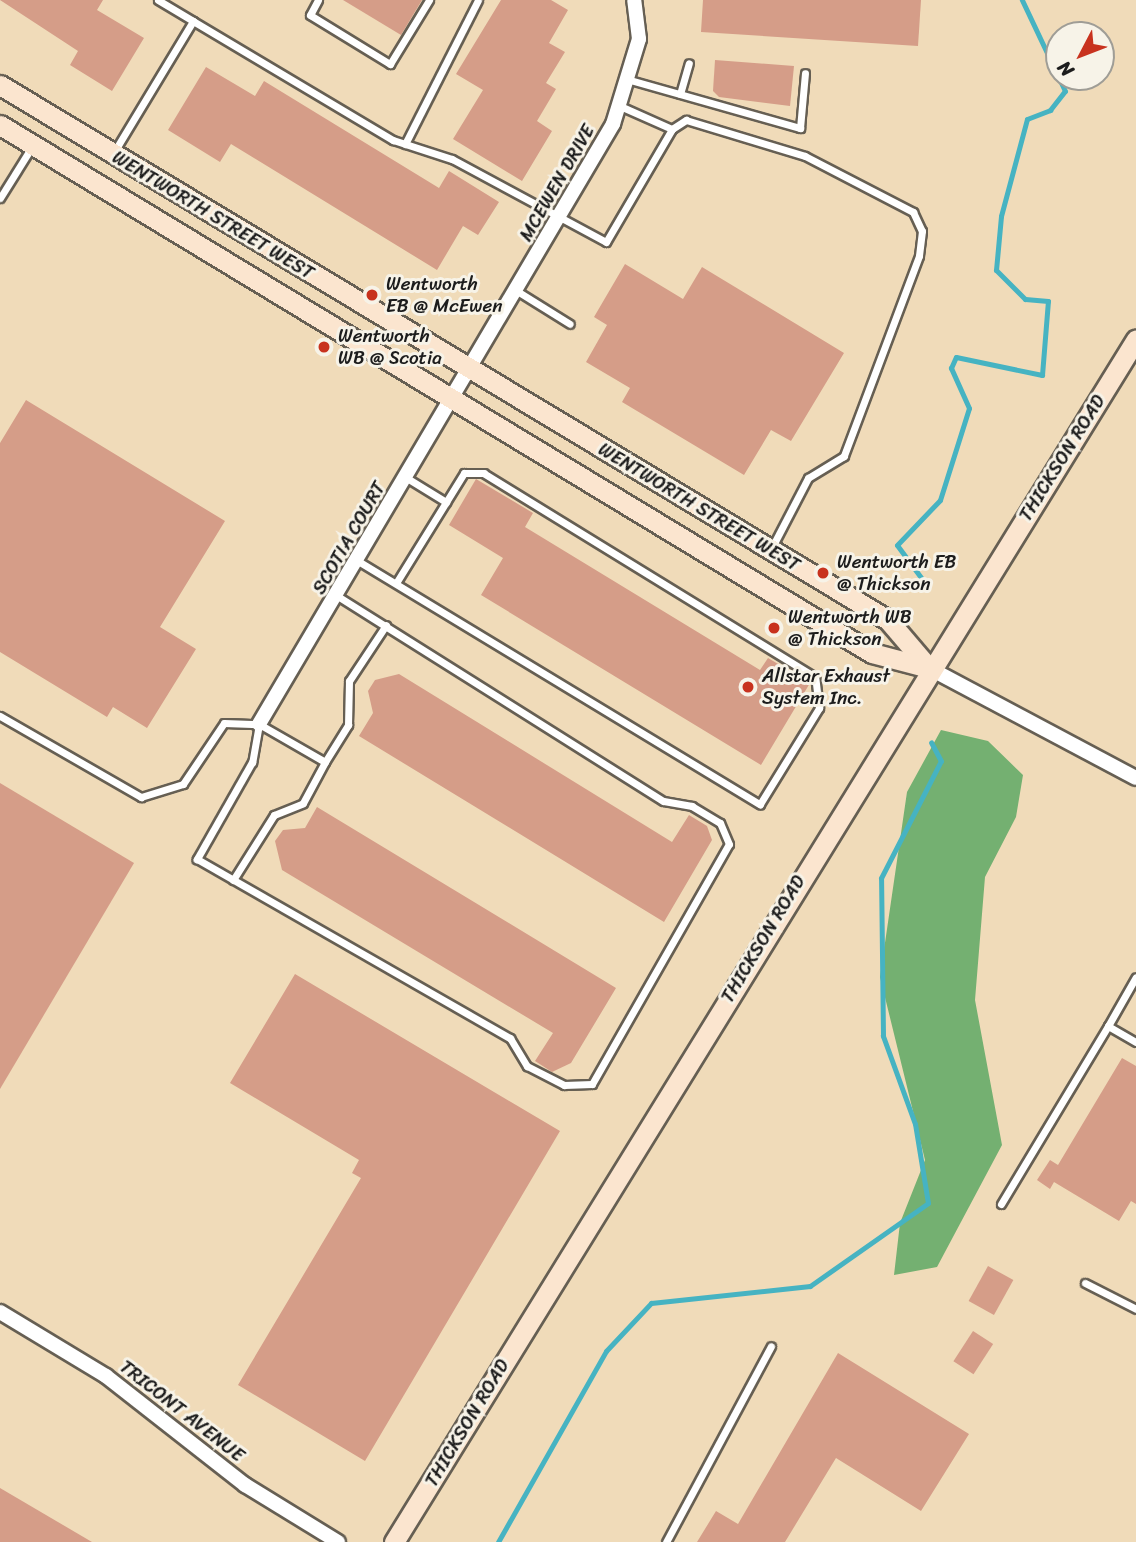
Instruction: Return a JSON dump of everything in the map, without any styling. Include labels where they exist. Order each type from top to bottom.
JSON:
[{"type":"main road","name":"WENTWORTH STREET WEST","points":[[0,85],[471,372],[888,620],[929,668]]},
{"type":"main road","name":"WENTWORTH STREET WEST","points":[[0,125],[872,653],[929,668]]},
{"type":"main road","name":"THICKSON ROAD","points":[[394,1542],[929,668],[1136,339]]},
{"type":"street","name":"MCEWEN DRIVE","points":[[471,372],[620,106],[630,80],[639,39],[634,0]]},
{"type":"street","name":"SCOTIA COURT","points":[[259,723],[471,372]]},
{"type":"street","points":[[929,668],[1136,778]]},
{"type":"street","name":"TRICONT AVENUE","points":[[0,1312],[106,1376],[245,1485],[338,1542]]},
{"type":"lane","points":[[158,0],[405,144],[452,159],[561,214],[606,242],[672,129],[686,120],[805,156],[913,212],[922,231],[845,456],[808,478],[771,550]]},
{"type":"lane","points":[[318,0],[310,15],[390,64],[429,0]]},
{"type":"lane","points":[[405,144],[478,0]]},
{"type":"lane","points":[[113,154],[193,21]]},
{"type":"lane","points":[[680,94],[689,63]]},
{"type":"lane","points":[[630,80],[800,128],[805,73]]},
{"type":"lane","points":[[620,106],[672,129]]},
{"type":"lane","points":[[0,198],[33,145]]},
{"type":"lane","points":[[517,291],[570,324]]},
{"type":"lane","points":[[358,561],[760,804],[819,708],[815,677],[484,474],[464,473],[396,583]]},
{"type":"lane","points":[[407,478],[446,502]]},
{"type":"lane","points":[[259,723],[252,762],[197,859],[510,1038],[527,1066],[564,1085],[592,1084],[729,844],[720,823],[692,806],[663,801],[338,596]]},
{"type":"lane","points":[[233,880],[274,815],[303,803],[348,725],[349,681],[386,625]]},
{"type":"lane","points":[[0,716],[141,797],[183,784],[224,723],[259,723],[325,762]]},
{"type":"lane","points":[[1001,1204],[1136,978]]},
{"type":"lane","points":[[1108,1026],[1136,1042]]},
{"type":"lane","points":[[1085,1283],[1136,1309]]},
{"type":"lane","points":[[666,1542],[771,1346]]},
{"type":"green space","points":[[941,730],[988,741],[1023,775],[1016,817],[985,877],[975,1000],[1002,1145],[937,1267],[894,1275],[900,1223],[925,1160],[880,977],[907,792]]},
{"type":"building","points":[[0,0],[103,0],[97,10],[144,38],[112,91],[70,65],[78,51]]},
{"type":"building","points":[[343,0],[422,0],[401,35]]},
{"type":"building","points":[[501,0],[551,0],[568,10],[549,43],[565,52],[546,83],[556,89],[537,121],[552,131],[522,181],[453,139],[483,90],[456,74]]},
{"type":"building","points":[[703,0],[921,0],[918,46],[701,32]]},
{"type":"building","points":[[715,60],[794,66],[790,106],[719,97],[713,91]]},
{"type":"building","points":[[206,67],[255,96],[264,81],[439,188],[449,171],[499,202],[478,235],[463,226],[437,270],[231,144],[220,162],[168,130]]},
{"type":"building","points":[[625,264],[683,299],[702,267],[844,353],[791,441],[771,430],[744,475],[622,402],[630,388],[586,362],[607,325],[594,317]]},
{"type":"building","points":[[26,400],[225,521],[160,627],[196,649],[147,728],[113,707],[107,717],[0,652],[0,443]]},
{"type":"building","points":[[476,479],[533,513],[525,527],[760,670],[768,658],[810,683],[761,765],[481,595],[503,558],[449,525]]},
{"type":"building","points":[[399,674],[672,842],[689,815],[707,826],[712,840],[664,922],[359,736],[373,713],[368,691],[375,680]]},
{"type":"building","points":[[0,783],[134,863],[0,1089]]},
{"type":"building","points":[[317,807],[616,988],[571,1063],[552,1072],[535,1061],[553,1033],[282,870],[275,841],[283,830],[305,828]]},
{"type":"building","points":[[295,974],[560,1131],[365,1461],[238,1385],[361,1178],[352,1173],[359,1160],[230,1083]]},
{"type":"building","points":[[1122,1058],[1136,1066],[1136,1204],[1131,1201],[1119,1221],[1054,1182],[1050,1189],[1037,1180],[1050,1160],[1058,1165]]},
{"type":"building","points":[[988,1266],[1013,1280],[994,1315],[969,1301]]},
{"type":"building","points":[[973,1331],[993,1344],[974,1374],[953,1361]]},
{"type":"building","points":[[838,1353],[969,1434],[921,1511],[836,1458],[785,1542],[697,1542],[716,1511],[738,1524]]},
{"type":"building","points":[[0,1488],[92,1542],[0,1542]]},
{"type":"waterway","points":[[928,587],[897,545],[940,500],[969,408],[951,368],[956,357],[1042,375],[1048,301],[1025,299],[996,270],[1001,216],[1027,119],[1050,110],[1065,91],[1022,0]]},
{"type":"waterway","points":[[498,1542],[606,1351],[651,1303],[810,1286],[928,1203],[915,1124],[883,1036],[881,878],[941,761],[931,742]]},
{"type":"place","name":"Wentworth EB @ McEwen","points":[[372,295]]},
{"type":"place","name":"Wentworth WB @ Scotia","points":[[324,347]]},
{"type":"place","name":"Wentworth EB @ Thickson","points":[[823,573]]},
{"type":"place","name":"Wentworth WB @ Thickson","points":[[774,628]]},
{"type":"place","name":"Allstar Exhaust System Inc.","points":[[748,687]]}]
